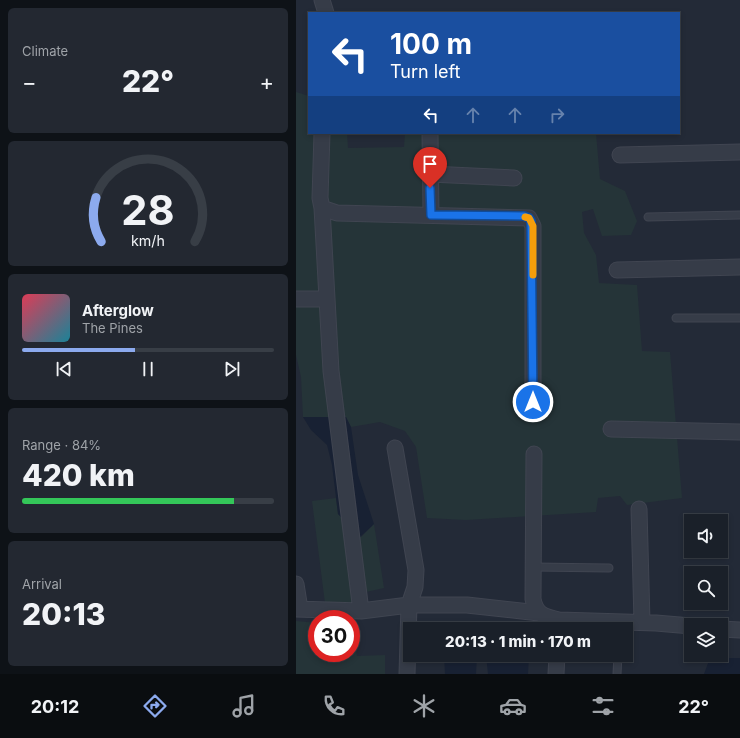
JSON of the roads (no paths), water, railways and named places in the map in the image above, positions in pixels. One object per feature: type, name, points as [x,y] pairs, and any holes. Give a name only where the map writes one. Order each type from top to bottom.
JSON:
[{"type":"street","points":[[322,0],[326,12]]},
{"type":"street","points":[[322,134],[320,198],[322,208],[331,371],[361,611]]},
{"type":"street","points":[[430,134],[431,215]]},
{"type":"street","points":[[620,155],[740,152]]},
{"type":"street","points":[[430,174],[514,178]]},
{"type":"street","points":[[322,208],[337,213],[524,216],[529,218],[531,221],[533,402]]},
{"type":"street","points":[[617,270],[740,266]]},
{"type":"street","points":[[296,299],[327,299]]},
{"type":"street","points":[[611,429],[740,432]]},
{"type":"street","points":[[395,448],[416,570],[415,587],[409,605],[407,674]]},
{"type":"street","points":[[534,454],[533,599],[535,607],[539,613],[554,622]]},
{"type":"street","points":[[638,509],[642,622]]},
{"type":"street","points":[[296,584],[298,609],[361,611],[409,605],[467,605],[539,613]]},
{"type":"street","points":[[633,623],[642,622],[684,625]]},
{"type":"street","points":[[728,629],[740,630]]},
{"type":"street","points":[[556,674],[557,662]]},
{"type":"lane","points":[[648,217],[740,214]]},
{"type":"lane","points":[[676,318],[740,318]]},
{"type":"lane","points":[[534,566],[609,568]]},
{"type":"lane","points":[[617,674],[618,662]]},
{"type":"water","points":[[303,417],[346,417],[351,427],[358,475],[374,524],[360,537],[338,514],[332,465],[327,445],[311,430]]},
{"type":"water","points":[[728,658],[740,658],[740,674],[704,674],[708,662],[728,662]]},
{"type":"water","points":[[444,662],[477,662],[476,674],[445,674]]},
{"type":"water","points":[[487,662],[529,662],[528,674],[488,674]]}]
